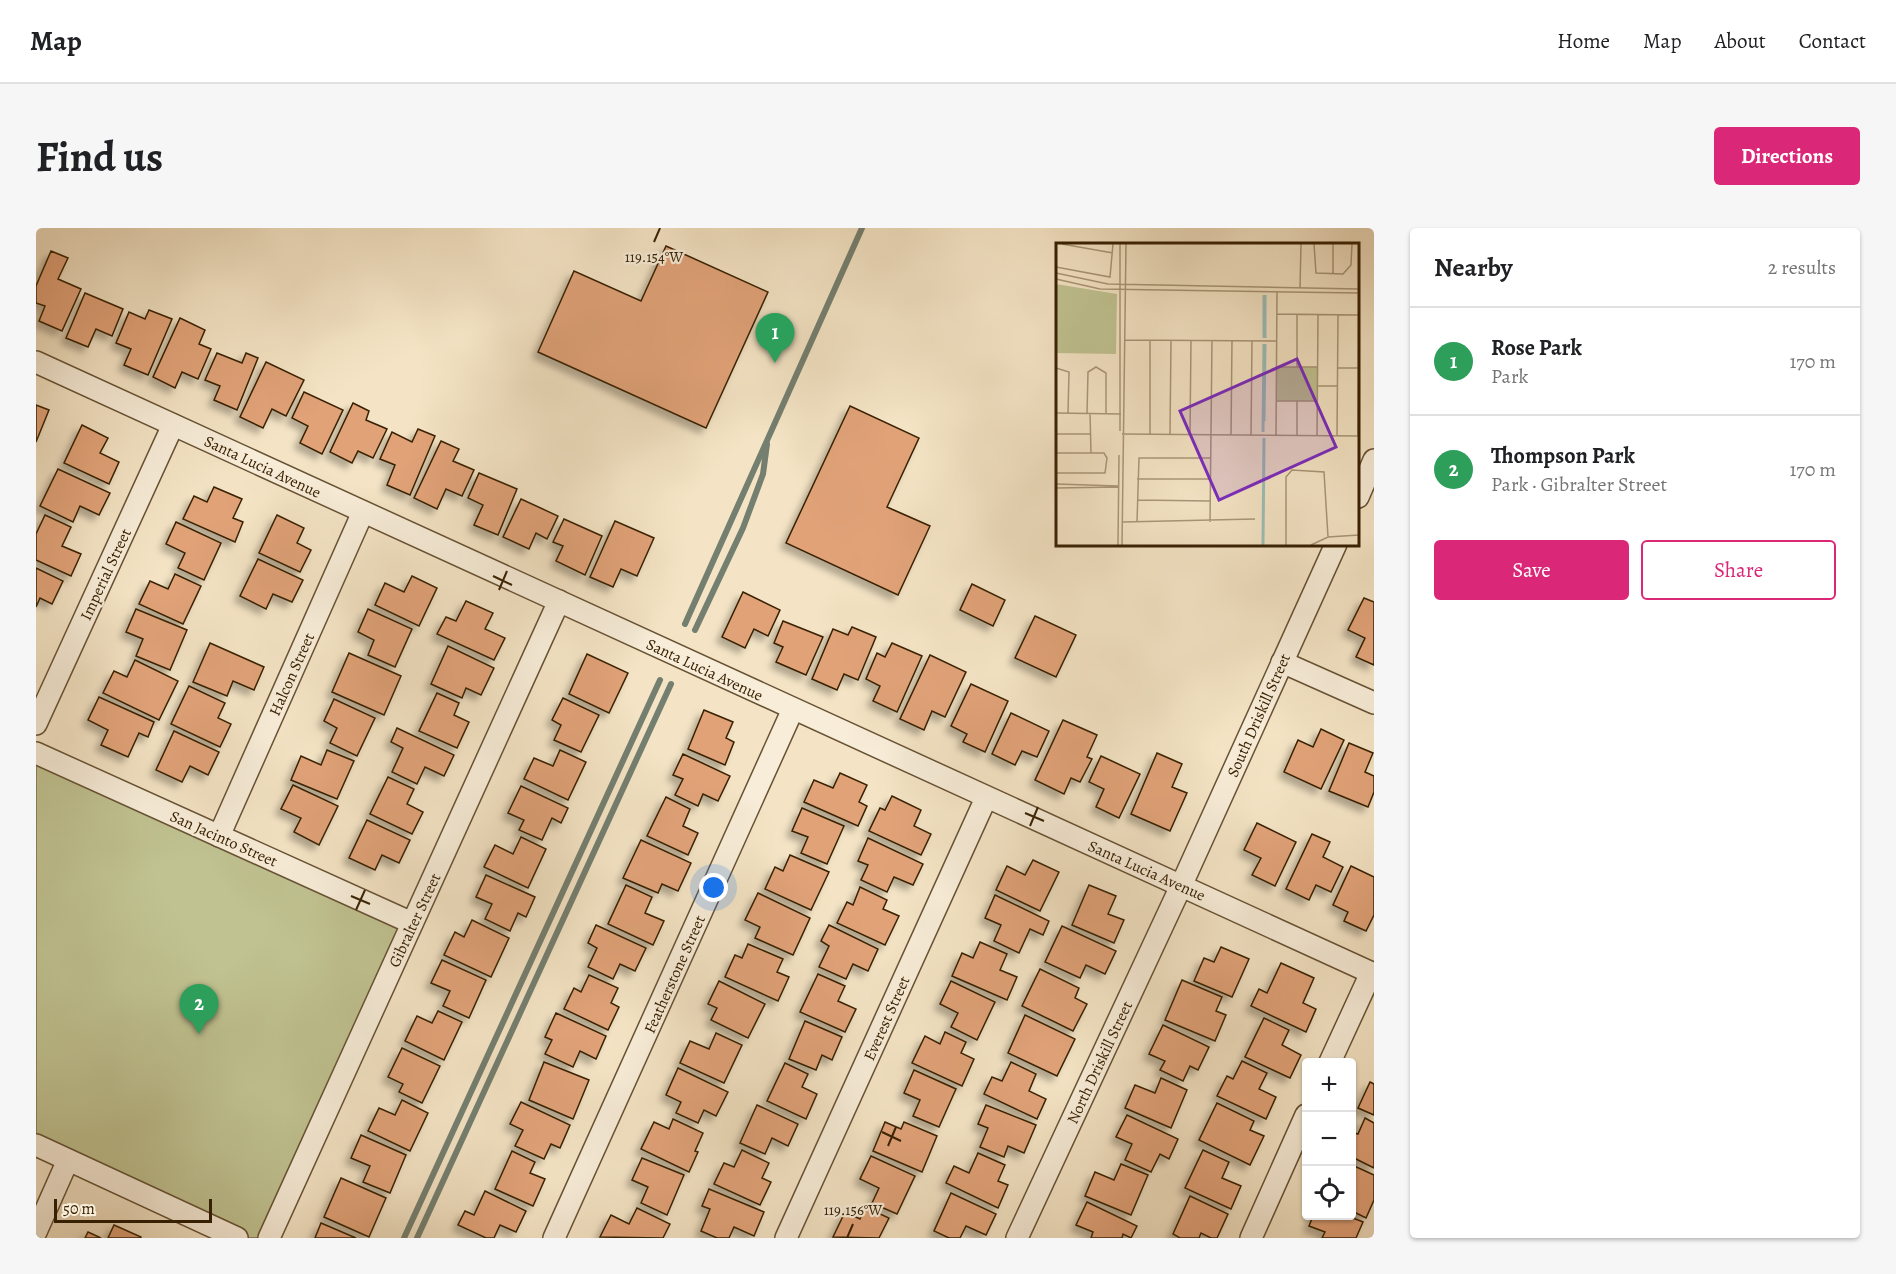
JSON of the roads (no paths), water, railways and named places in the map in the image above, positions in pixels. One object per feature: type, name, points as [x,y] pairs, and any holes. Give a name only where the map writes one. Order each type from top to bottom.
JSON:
[{"type":"street","name":"Santa Lucia Avenue","points":[[36,362],[1372,973]]},
{"type":"street","name":"Imperial Street","points":[[36,724],[173,425]]},
{"type":"street","points":[[1359,495],[1374,460]]},
{"type":"street","name":"Halcon Street","points":[[219,836],[363,512]]},
{"type":"street","name":"South Driskill Street","points":[[1180,886],[1335,546]]},
{"type":"street","name":"Gibralter Street","points":[[269,1238],[559,602]]},
{"type":"street","points":[[1282,662],[1374,703]]},
{"type":"street","name":"Featherstone Street","points":[[554,1238],[793,709]]},
{"type":"street","name":"San Jacinto Street","points":[[36,753],[412,923]]},
{"type":"street","name":"Everest Street","points":[[786,1238],[986,798]]},
{"type":"street","name":"North Driskill Street","points":[[1017,1238],[1180,886]]},
{"type":"street","points":[[1332,1058],[1372,973]]},
{"type":"street","points":[[1251,1238],[1302,1124]]},
{"type":"street","points":[[36,1145],[237,1238]]},
{"type":"street","points":[[36,1232],[68,1160]]},
{"type":"waterway","points":[[685,624],[862,228]]},
{"type":"waterway","points":[[695,630],[743,528],[763,474],[767,444]]},
{"type":"waterway","points":[[404,1238],[660,680]]},
{"type":"waterway","points":[[417,1238],[671,684]]},
{"type":"place","name":"Rose Park","points":[[775,363]]},
{"type":"place","name":"Thompson Park","points":[[199,1034]]}]
